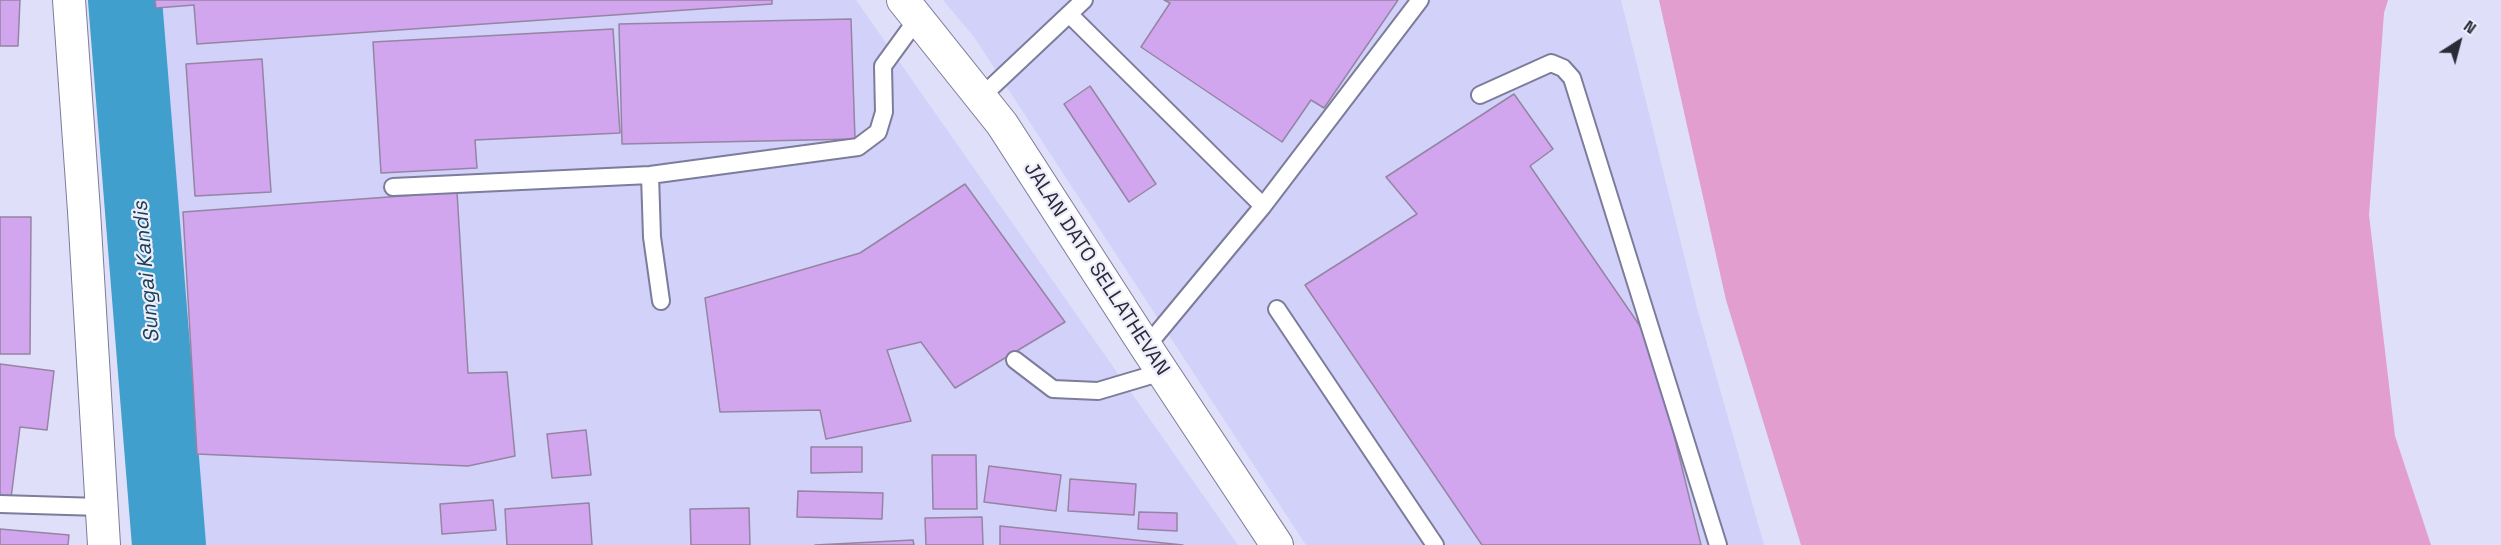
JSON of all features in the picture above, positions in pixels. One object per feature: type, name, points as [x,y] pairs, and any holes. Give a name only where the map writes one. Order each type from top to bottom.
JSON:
[{"type":"street","points":[[69,0],[104,545]]},
{"type":"street","name":"JALAN DATO SELLATHEVAN","points":[[910,9],[1002,124],[1154,360],[1277,545]]},
{"type":"lane","points":[[981,97],[1084,0]]},
{"type":"lane","points":[[1015,360],[1053,389],[1098,391],[1154,360],[1263,206],[1420,0]]},
{"type":"lane","points":[[393,188],[650,175],[858,147],[878,132],[884,112],[883,66],[910,9]]},
{"type":"lane","points":[[1070,15],[1263,206]]},
{"type":"lane","points":[[1480,95],[1551,63],[1563,68],[1572,78],[1718,545]]},
{"type":"lane","points":[[650,175],[652,237],[661,301]]},
{"type":"lane","points":[[1277,309],[1435,545]]},
{"type":"lane","points":[[0,504],[100,507]]},
{"type":"shaded area","points":[[145,0],[856,0],[1238,545],[190,545]]},
{"type":"shaded area","points":[[943,0],[1621,0],[1697,308],[1764,545],[1306,545],[974,37]]},
{"type":"shaded area","points":[[1659,0],[2388,0],[2384,13],[2369,215],[2395,436],[2431,545],[1801,545],[1726,300]]},
{"type":"building","points":[[0,0],[20,0],[18,46],[0,46]]},
{"type":"building","points":[[155,0],[772,0],[772,4],[197,44],[194,5],[156,8]]},
{"type":"building","points":[[1164,0],[1398,0],[1324,108],[1311,100],[1282,142],[1141,47],[1170,3]]},
{"type":"building","points":[[851,19],[855,139],[622,144],[619,24]]},
{"type":"building","points":[[613,29],[620,133],[475,140],[477,168],[381,173],[373,42]]},
{"type":"building","points":[[262,59],[271,192],[195,196],[186,64]]},
{"type":"building","points":[[1090,86],[1156,184],[1129,202],[1064,104]]},
{"type":"building","points":[[1514,94],[1553,149],[1530,166],[1651,342],[1701,545],[1482,545],[1305,285],[1417,214],[1386,177]]},
{"type":"building","points":[[965,184],[1065,322],[955,388],[921,342],[887,350],[911,421],[826,439],[820,410],[720,412],[705,298],[860,253]]},
{"type":"building","points":[[457,192],[468,373],[507,372],[515,456],[468,466],[197,454],[183,212]]},
{"type":"building","points":[[0,217],[31,217],[30,354],[0,354]]},
{"type":"building","points":[[0,364],[54,371],[47,430],[20,427],[11,498],[0,496]]},
{"type":"building","points":[[586,430],[591,475],[552,478],[547,434]]},
{"type":"building","points":[[811,447],[862,447],[862,472],[811,473]]},
{"type":"building","points":[[932,455],[976,455],[977,509],[933,509]]},
{"type":"building","points":[[989,466],[1061,475],[1056,511],[984,502]]},
{"type":"building","points":[[1070,479],[1136,484],[1134,515],[1068,511]]},
{"type":"building","points":[[798,491],[883,493],[882,519],[797,517]]},
{"type":"building","points":[[493,500],[496,530],[442,534],[440,504]]},
{"type":"building","points":[[589,503],[592,545],[507,545],[505,509]]},
{"type":"building","points":[[749,508],[750,545],[691,545],[690,509]]},
{"type":"building","points":[[1139,512],[1177,513],[1177,531],[1138,529]]},
{"type":"building","points":[[982,517],[983,545],[926,545],[925,518]]},
{"type":"building","points":[[1000,526],[1183,545],[1000,545]]},
{"type":"building","points":[[0,529],[69,535],[68,545],[0,545]]},
{"type":"building","points":[[913,540],[914,545],[815,545]]},
{"type":"waterway","name":"Sungai Kandis","points":[[125,0],[169,545]]}]
